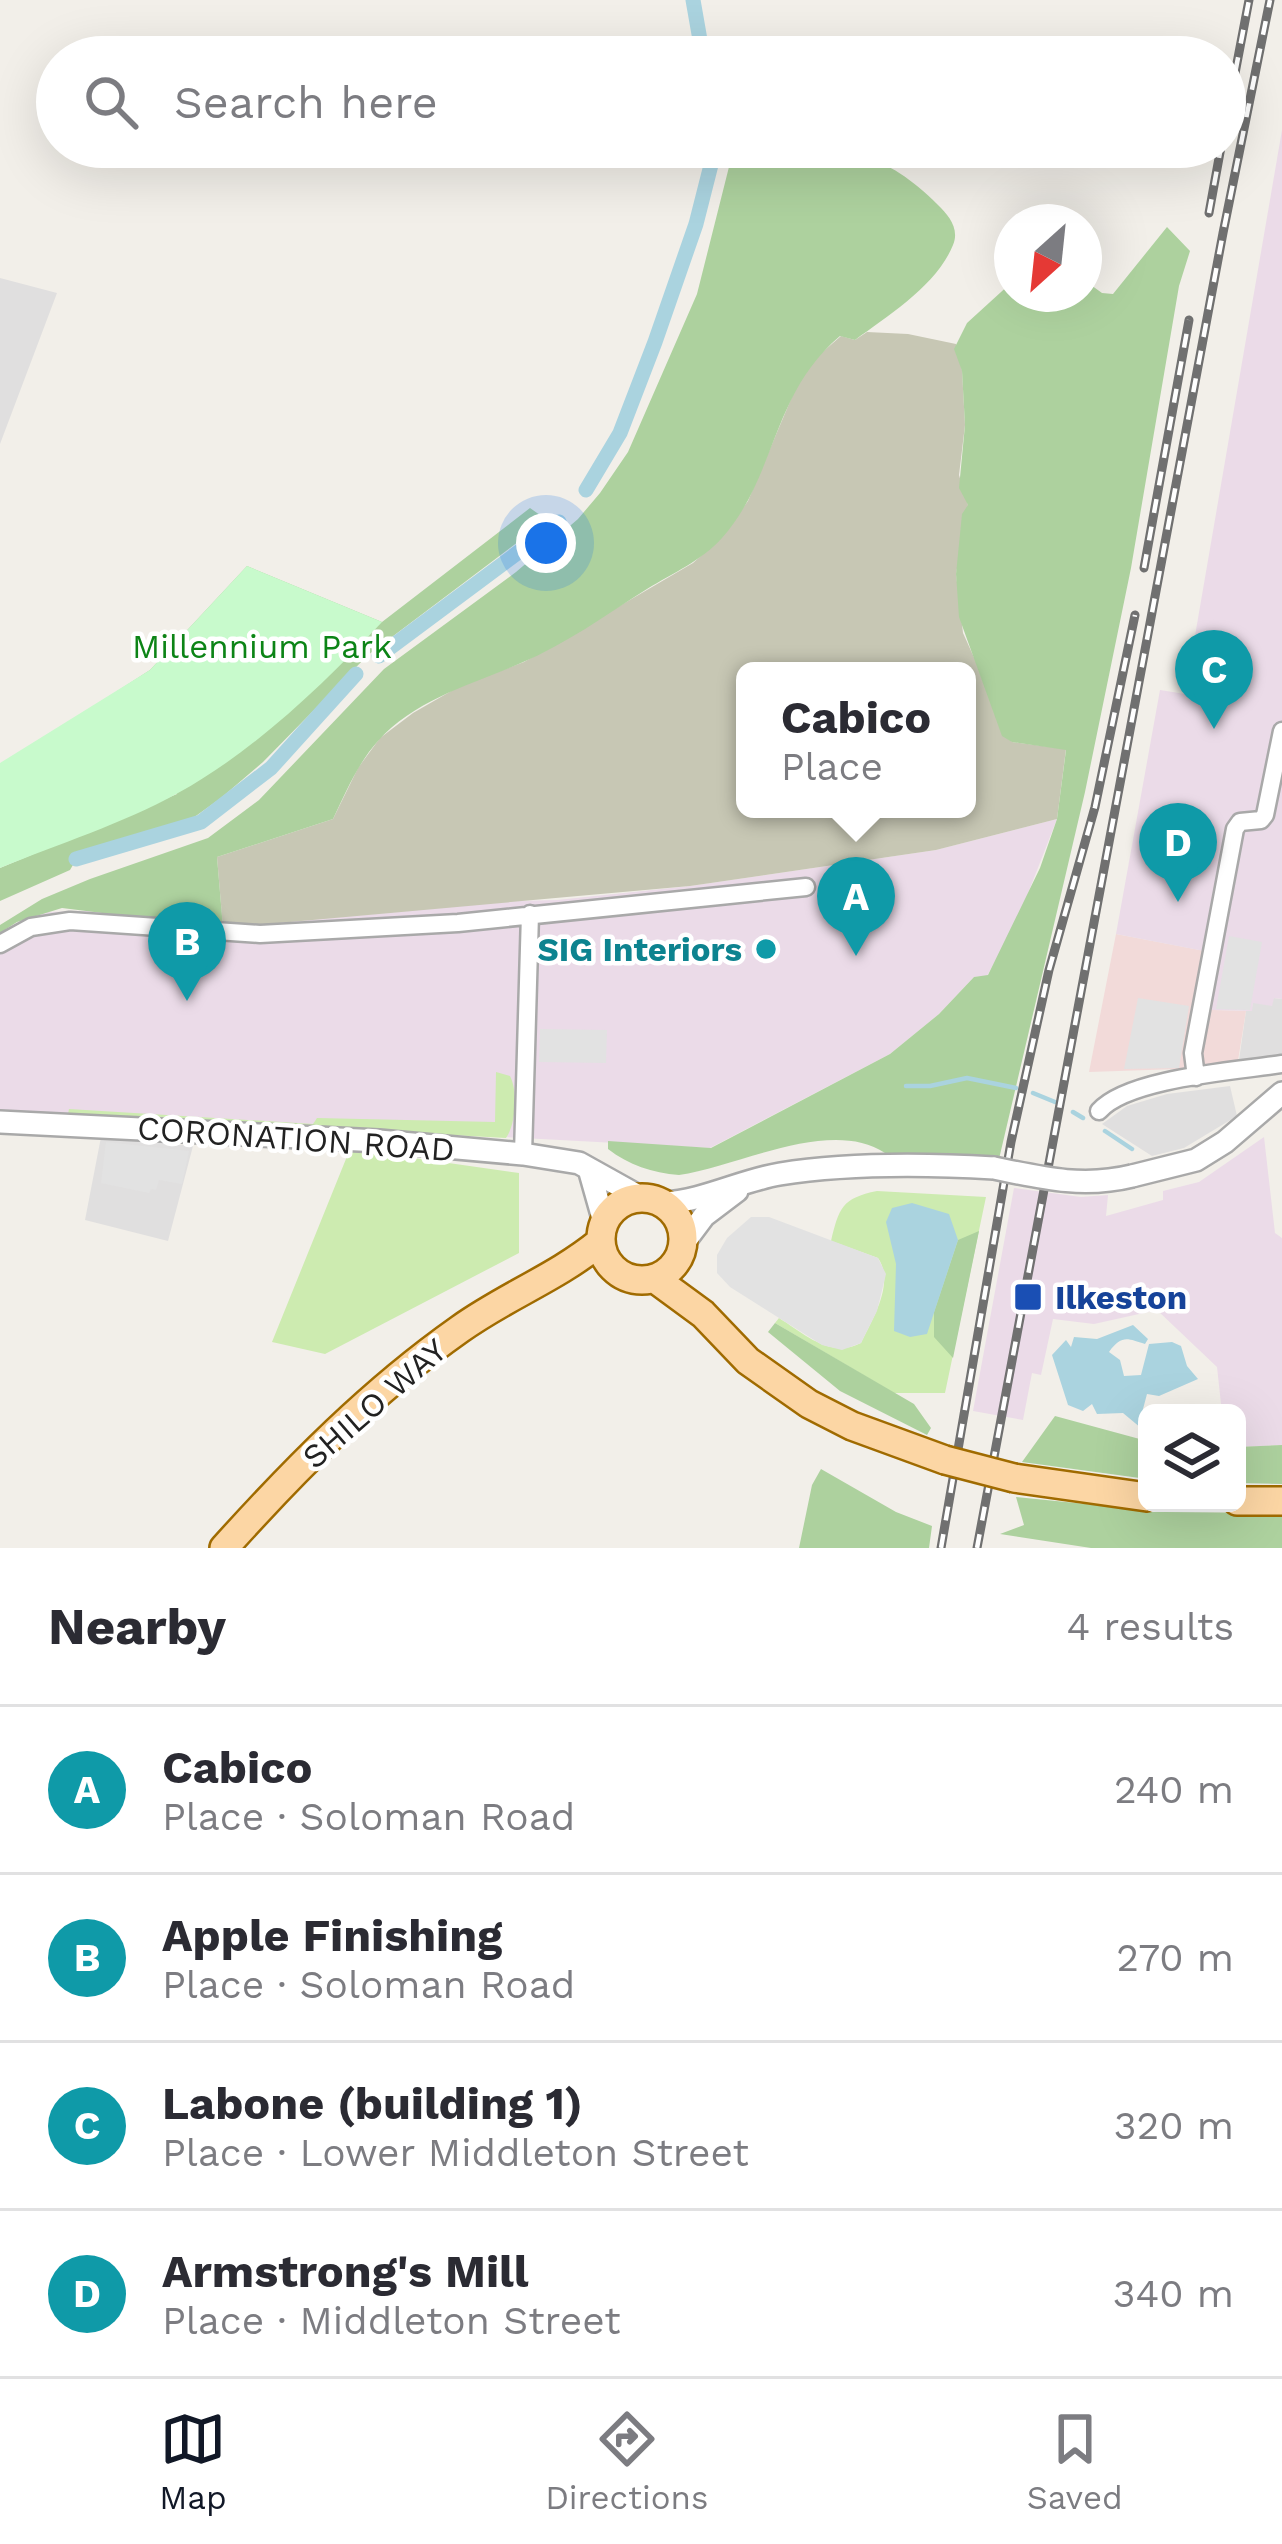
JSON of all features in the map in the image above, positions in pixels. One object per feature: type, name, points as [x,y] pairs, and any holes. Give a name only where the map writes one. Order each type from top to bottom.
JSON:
[{"type":"main road","points":[[703,1314],[681,1250],[678,1217],[651,1200],[623,1202],[602,1232],[605,1258],[622,1276],[654,1278],[703,1314],[748,1361],[809,1404],[852,1426],[945,1460],[1014,1478],[1138,1496]]},
{"type":"main road","name":"SHILO WAY","points":[[224,1548],[304,1462],[410,1366],[484,1313],[542,1284],[602,1232]]},
{"type":"main road","points":[[654,1278],[668,1270],[681,1250]]},
{"type":"main road","name":"SHILO WAY","points":[[542,1284],[622,1276]]},
{"type":"main road","points":[[1246,1502],[1282,1501]]},
{"type":"street","points":[[1196,1077],[1197,1032],[1235,829],[1240,822],[1261,820],[1265,814],[1282,731]]},
{"type":"street","points":[[0,944],[32,928],[70,921],[260,934],[458,923],[806,887]]},
{"type":"street","points":[[523,1154],[530,914]]},
{"type":"street","points":[[1099,1111],[1109,1100],[1133,1089],[1282,1064]]},
{"type":"street","points":[[651,1200],[694,1202],[726,1186],[824,1171],[994,1168],[1097,1184],[1196,1160],[1225,1142],[1282,1093]]},
{"type":"street","name":"CORONATION ROAD","points":[[0,1122],[379,1141],[565,1159],[651,1200]]},
{"type":"street","points":[[589,1169],[598,1190],[602,1232]]},
{"type":"street","points":[[681,1250],[704,1216],[752,1180]]},
{"type":"shaded area","points":[[1282,130],[1282,999],[1274,998],[1272,1006],[1253,1003],[1252,1011],[1214,1010],[1195,1007],[1204,951],[1116,934],[1160,690],[1185,694]]},
{"type":"shaded area","points":[[0,278],[57,293],[0,444]]},
{"type":"shaded area","points":[[867,332],[908,334],[956,344],[965,425],[959,475],[968,505],[956,574],[963,633],[1012,742],[1066,749],[1057,819],[936,850],[690,886],[223,928],[217,857],[333,819],[358,768],[380,738],[413,713],[460,686],[524,662],[693,563],[722,537],[748,501],[810,363],[841,336],[855,340]]},
{"type":"shaded area","points":[[1057,819],[1018,919],[987,976],[974,977],[939,1014],[890,1054],[710,1148],[0,1110],[0,933],[44,912],[557,900],[936,850]]},
{"type":"shaded area","points":[[1116,934],[1205,951],[1214,1010],[1246,1011],[1237,1067],[1089,1072]]},
{"type":"shaded area","points":[[1229,936],[1262,942],[1250,1010],[1216,1009]]},
{"type":"shaded area","points":[[1138,998],[1189,1006],[1179,1068],[1124,1069]]},
{"type":"shaded area","points":[[1282,999],[1282,1058],[1238,1067],[1246,1011],[1251,1011],[1253,1003]]},
{"type":"shaded area","points":[[540,1029],[607,1030],[606,1063],[539,1062]]},
{"type":"shaded area","points":[[1230,1086],[1237,1116],[1184,1148],[1152,1156],[1102,1124],[1127,1106],[1167,1094]]},
{"type":"shaded area","points":[[101,1137],[193,1146],[168,1241],[85,1220]]},
{"type":"shaded area","points":[[1264,1137],[1275,1233],[1282,1238],[1282,1445],[1246,1447],[1246,1404],[1221,1404],[1217,1367],[1157,1310],[1094,1324],[1053,1319],[1041,1375],[1032,1373],[1023,1420],[973,1411],[1014,1188],[1081,1197],[1108,1195],[1106,1216],[1163,1200],[1163,1191],[1199,1182]]},
{"type":"shaded area","points":[[106,1142],[189,1151],[182,1184],[159,1180],[156,1190],[149,1193],[101,1183]]},
{"type":"shaded area","points":[[751,1217],[769,1217],[878,1258],[886,1274],[877,1311],[861,1343],[842,1350],[822,1345],[730,1287],[717,1273],[717,1255],[727,1238]]},
{"type":"green space","points":[[729,168],[890,168],[946,213],[955,233],[946,260],[911,298],[855,340],[840,336],[817,359],[787,409],[740,514],[714,546],[554,647],[409,714],[371,750],[333,819],[217,857],[223,928],[62,908],[17,922],[0,933],[0,925],[42,899],[208,838],[259,800],[384,669],[516,572],[578,519],[628,452],[697,294]]},
{"type":"green space","points":[[1167,227],[1190,251],[1179,286],[1131,568],[1085,792],[999,1159],[885,1153],[863,1143],[838,1140],[783,1147],[679,1175],[624,1160],[608,1149],[608,1141],[711,1148],[890,1054],[939,1014],[974,977],[988,975],[1040,868],[1057,819],[1066,750],[1012,742],[1002,736],[959,617],[956,574],[962,514],[968,505],[959,488],[965,425],[962,371],[954,349],[967,323],[994,298],[994,312],[1102,312],[1102,293],[1113,294]]},
{"type":"green space","name":"Millennium Park","points":[[530,508],[547,520],[368,655],[221,798],[193,818],[80,853],[70,870],[0,901],[0,868],[177,794],[105,699],[150,670],[247,566],[382,622]]},
{"type":"green space","name":"Millennium Park","points":[[247,566],[382,622],[286,716],[206,776],[135,814],[0,868],[0,763],[150,670]]},
{"type":"green space","points":[[496,1072],[510,1076],[514,1090],[514,1116],[506,1138],[68,1114],[69,1109],[313,1124],[317,1118],[495,1122]]},
{"type":"green space","points":[[350,1149],[519,1173],[519,1253],[325,1354],[272,1342]]},
{"type":"green space","points":[[877,1191],[986,1197],[945,1393],[894,1393],[775,1323],[779,1318],[828,1346],[861,1343],[880,1301],[883,1268],[878,1258],[831,1241],[844,1206]]},
{"type":"green space","points":[[979,1231],[953,1358],[934,1337],[934,1312],[958,1240]]},
{"type":"green space","points":[[775,1323],[914,1404],[931,1428],[927,1435],[840,1391],[768,1332]]},
{"type":"green space","points":[[1055,1416],[1138,1439],[1138,1478],[1022,1462]]},
{"type":"green space","points":[[1282,1445],[1282,1484],[1246,1483],[1246,1447]]},
{"type":"green space","points":[[821,1469],[896,1512],[932,1526],[929,1548],[799,1548],[812,1485]]},
{"type":"green space","points":[[1016,1497],[1138,1512],[1282,1513],[1282,1548],[1091,1548],[1000,1534],[1024,1525]]},
{"type":"water","points":[[912,1203],[949,1214],[958,1240],[927,1334],[910,1337],[894,1331],[896,1264],[886,1222],[892,1208]]},
{"type":"water","points":[[1133,1325],[1148,1339],[1145,1344],[1126,1339],[1109,1352],[1120,1360],[1124,1376],[1141,1375],[1149,1344],[1172,1342],[1181,1346],[1187,1366],[1198,1379],[1159,1396],[1147,1394],[1144,1404],[1138,1404],[1138,1426],[1123,1413],[1097,1414],[1092,1404],[1083,1411],[1068,1405],[1052,1355],[1066,1340],[1071,1347],[1074,1337],[1097,1339]]},
{"type":"waterway","points":[[693,0],[699,36]]},
{"type":"waterway","points":[[586,490],[620,433],[696,224],[710,168]]},
{"type":"waterway","points":[[379,656],[559,522]]},
{"type":"waterway","points":[[76,859],[201,822],[271,768],[356,674]]},
{"type":"waterway","points":[[906,1086],[967,1078],[1016,1088]]},
{"type":"waterway","points":[[1033,1093],[1055,1102]]},
{"type":"waterway","points":[[1073,1112],[1083,1118]]},
{"type":"waterway","points":[[1105,1131],[1132,1149]]},
{"type":"railway","points":[[1242,36],[1249,0]]},
{"type":"railway","points":[[1246,119],[1270,0]]},
{"type":"railway","points":[[1209,213],[1217,168]]},
{"type":"railway","points":[[977,1548],[1236,168]]},
{"type":"railway","points":[[1144,568],[1189,320]]},
{"type":"railway","points":[[941,1548],[1011,1142],[1049,970],[1095,807],[1135,615]]},
{"type":"place","name":"Labone (building 1)","points":[[1214,729]]},
{"type":"place","name":"Armstrong's Mill","points":[[1178,902]]},
{"type":"place","name":"SIG Interiors","points":[[766,949]]},
{"type":"place","name":"Cabico","points":[[856,956]]},
{"type":"place","name":"Apple Finishing","points":[[187,1001]]},
{"type":"place","name":"Ilkeston","points":[[1028,1297]]}]
